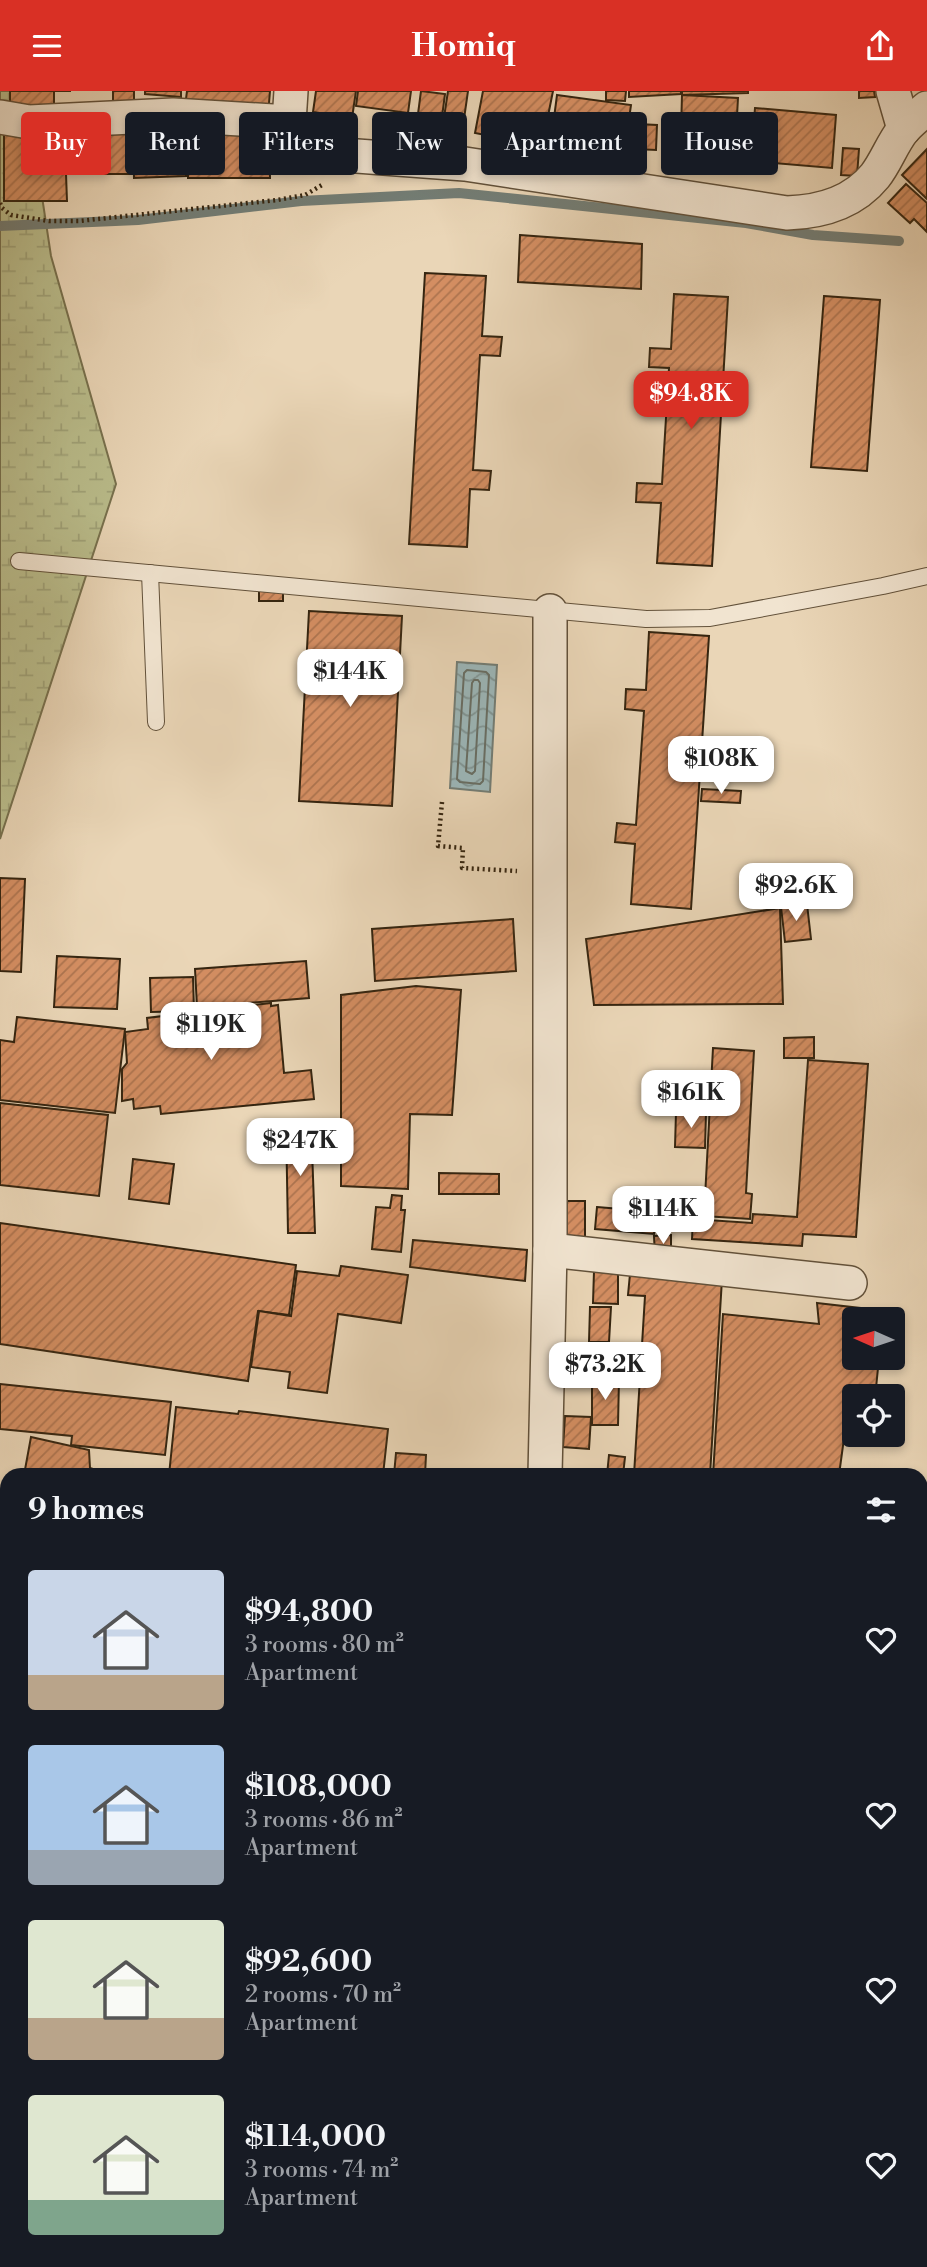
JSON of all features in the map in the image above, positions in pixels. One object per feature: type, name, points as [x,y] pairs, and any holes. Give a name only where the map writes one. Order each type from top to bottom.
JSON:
[{"type":"street","points":[[358,156],[465,164],[787,213],[812,212],[858,193],[875,176],[915,118],[893,91]]},
{"type":"street","points":[[0,117],[29,122],[290,106]]},
{"type":"street","points":[[545,1468],[550,1250],[550,611]]},
{"type":"street","points":[[550,1250],[850,1283]]},
{"type":"lane","points":[[19,561],[646,619],[710,618],[927,576]]},
{"type":"lane","points":[[150,573],[156,722]]},
{"type":"path","points":[[0,203],[11,215],[49,221],[79,221],[305,195],[322,186],[326,175]]},
{"type":"path","points":[[442,802],[438,846],[463,848],[462,868],[549,872]]},
{"type":"green space","points":[[0,91],[26,91],[29,112],[21,112],[21,175],[39,175],[51,256],[116,484],[0,839]]},
{"type":"water","points":[[457,662],[497,665],[490,792],[450,788]]},
{"type":"building","points":[[10,91],[54,91],[54,105],[10,105]]},
{"type":"building","points":[[113,91],[134,91],[134,105],[113,105]]},
{"type":"building","points":[[145,91],[181,91],[181,97],[145,94]]},
{"type":"building","points":[[187,91],[270,91],[268,112],[185,107]]},
{"type":"building","points":[[316,91],[356,91],[353,112],[313,112]]},
{"type":"building","points":[[358,91],[411,91],[408,112],[356,106]]},
{"type":"building","points":[[421,91],[445,94],[443,112],[418,112]]},
{"type":"building","points":[[448,91],[468,91],[465,112],[445,112]]},
{"type":"building","points":[[483,91],[553,91],[549,112],[481,112],[481,134],[475,133]]},
{"type":"building","points":[[606,91],[626,91],[625,101],[606,100]]},
{"type":"building","points":[[629,91],[681,91],[681,94],[629,97]]},
{"type":"building","points":[[682,91],[748,91],[748,93],[682,95]]},
{"type":"building","points":[[859,91],[874,91],[875,97],[859,98]]},
{"type":"building","points":[[557,95],[631,105],[630,112],[555,112]]},
{"type":"building","points":[[682,95],[738,98],[737,112],[682,112]]},
{"type":"building","points":[[755,108],[836,115],[832,168],[778,163],[778,112],[755,112]]},
{"type":"building","points":[[239,123],[239,175],[270,175],[270,178],[188,178],[188,175],[225,175],[225,124]]},
{"type":"building","points":[[4,124],[21,124],[21,175],[66,175],[67,201],[4,201]]},
{"type":"building","points":[[111,124],[125,124],[125,174],[111,174]]},
{"type":"building","points":[[647,124],[657,125],[656,150],[647,150]]},
{"type":"building","points":[[843,148],[859,149],[857,176],[841,175]]},
{"type":"building","points":[[927,149],[927,199],[902,175]]},
{"type":"building","points":[[134,175],[186,175],[186,176],[134,178]]},
{"type":"building","points":[[906,184],[927,203],[927,232],[914,219],[910,223],[888,203]]},
{"type":"building","points":[[520,235],[642,244],[641,289],[518,282]]},
{"type":"building","points":[[425,273],[486,276],[482,336],[502,337],[500,356],[480,355],[473,470],[491,471],[489,490],[470,489],[467,547],[409,544]]},
{"type":"building","points":[[674,294],[728,297],[712,566],[657,563],[661,503],[636,502],[637,483],[662,484],[669,368],[649,367],[650,348],[671,349]]},
{"type":"building","points":[[824,296],[880,300],[867,471],[811,467]]},
{"type":"building","points":[[283,588],[283,601],[259,601],[259,589]]},
{"type":"building","points":[[309,611],[402,616],[392,806],[299,801]]},
{"type":"building","points":[[649,632],[709,636],[691,909],[631,904],[635,844],[615,842],[617,823],[636,825],[644,711],[625,709],[626,689],[646,690]]},
{"type":"building","points":[[702,789],[741,791],[740,803],[701,801]]},
{"type":"building","points":[[0,878],[25,879],[21,972],[0,971]]},
{"type":"building","points":[[807,904],[811,939],[785,942],[781,907]]},
{"type":"building","points":[[780,908],[783,1004],[594,1005],[586,939]]},
{"type":"building","points":[[513,919],[516,971],[375,981],[372,929]]},
{"type":"building","points":[[57,956],[120,959],[117,1009],[54,1007]]},
{"type":"building","points":[[306,961],[309,998],[197,1007],[195,969]]},
{"type":"building","points":[[193,977],[194,1011],[151,1012],[150,978]]},
{"type":"building","points":[[416,986],[461,990],[452,1115],[410,1114],[408,1189],[341,1186],[341,995]]},
{"type":"building","points":[[271,1003],[271,1006],[278,1005],[284,1073],[311,1070],[314,1099],[161,1114],[160,1106],[134,1109],[133,1099],[122,1101],[122,1069],[127,1063],[125,1032],[148,1029],[147,1018]]},
{"type":"building","points":[[17,1017],[125,1029],[115,1113],[0,1100],[0,1040],[14,1042]]},
{"type":"building","points":[[814,1037],[814,1058],[784,1058],[784,1038]]},
{"type":"building","points":[[713,1048],[754,1051],[746,1193],[752,1194],[750,1219],[704,1216]]},
{"type":"building","points":[[808,1060],[868,1064],[856,1237],[803,1234],[802,1246],[692,1239],[693,1219],[752,1223],[753,1214],[797,1217]]},
{"type":"building","points":[[0,1103],[108,1115],[99,1196],[0,1185]]},
{"type":"building","points":[[676,1112],[706,1113],[705,1148],[675,1147]]},
{"type":"building","points":[[311,1121],[315,1233],[288,1233],[286,1122]]},
{"type":"building","points":[[133,1159],[174,1164],[169,1204],[129,1199]]},
{"type":"building","points":[[439,1173],[499,1174],[499,1194],[439,1194]]},
{"type":"building","points":[[392,1195],[402,1196],[401,1210],[405,1210],[401,1252],[372,1249],[376,1207],[390,1208]]},
{"type":"building","points":[[563,1201],[585,1201],[585,1237],[562,1237]]},
{"type":"building","points":[[597,1207],[656,1212],[654,1234],[595,1229]]},
{"type":"building","points":[[0,1223],[296,1265],[289,1315],[258,1311],[248,1381],[0,1344]]},
{"type":"building","points":[[671,1235],[671,1256],[655,1257],[654,1236]]},
{"type":"building","points":[[413,1240],[527,1250],[525,1281],[410,1267]]},
{"type":"building","points":[[341,1266],[408,1275],[401,1323],[338,1314],[327,1393],[288,1388],[290,1372],[251,1367],[259,1311],[291,1316],[297,1271],[339,1276]]},
{"type":"building","points":[[594,1271],[618,1274],[618,1304],[593,1303]]},
{"type":"building","points":[[630,1274],[722,1279],[710,1468],[634,1468],[645,1296],[628,1295]]},
{"type":"building","points":[[817,1303],[851,1307],[842,1307],[842,1370],[878,1370],[876,1384],[842,1384],[843,1447],[840,1468],[713,1468],[723,1314],[819,1324]]},
{"type":"building","points":[[590,1307],[611,1307],[609,1342],[589,1342]]},
{"type":"building","points":[[592,1379],[619,1379],[618,1425],[592,1425]]},
{"type":"building","points":[[0,1384],[171,1402],[165,1455],[71,1445],[72,1436],[0,1429]]},
{"type":"building","points":[[176,1407],[238,1414],[239,1411],[388,1429],[384,1468],[170,1468]]},
{"type":"building","points":[[565,1416],[591,1417],[589,1449],[563,1447]]},
{"type":"building","points":[[31,1437],[89,1450],[90,1468],[25,1468]]},
{"type":"building","points":[[396,1453],[426,1455],[425,1468],[395,1468]]},
{"type":"building","points":[[609,1455],[625,1457],[624,1468],[608,1468]]},
{"type":"waterway","points":[[0,226],[138,220],[301,201],[459,193],[746,223],[813,235],[899,241]]}]
